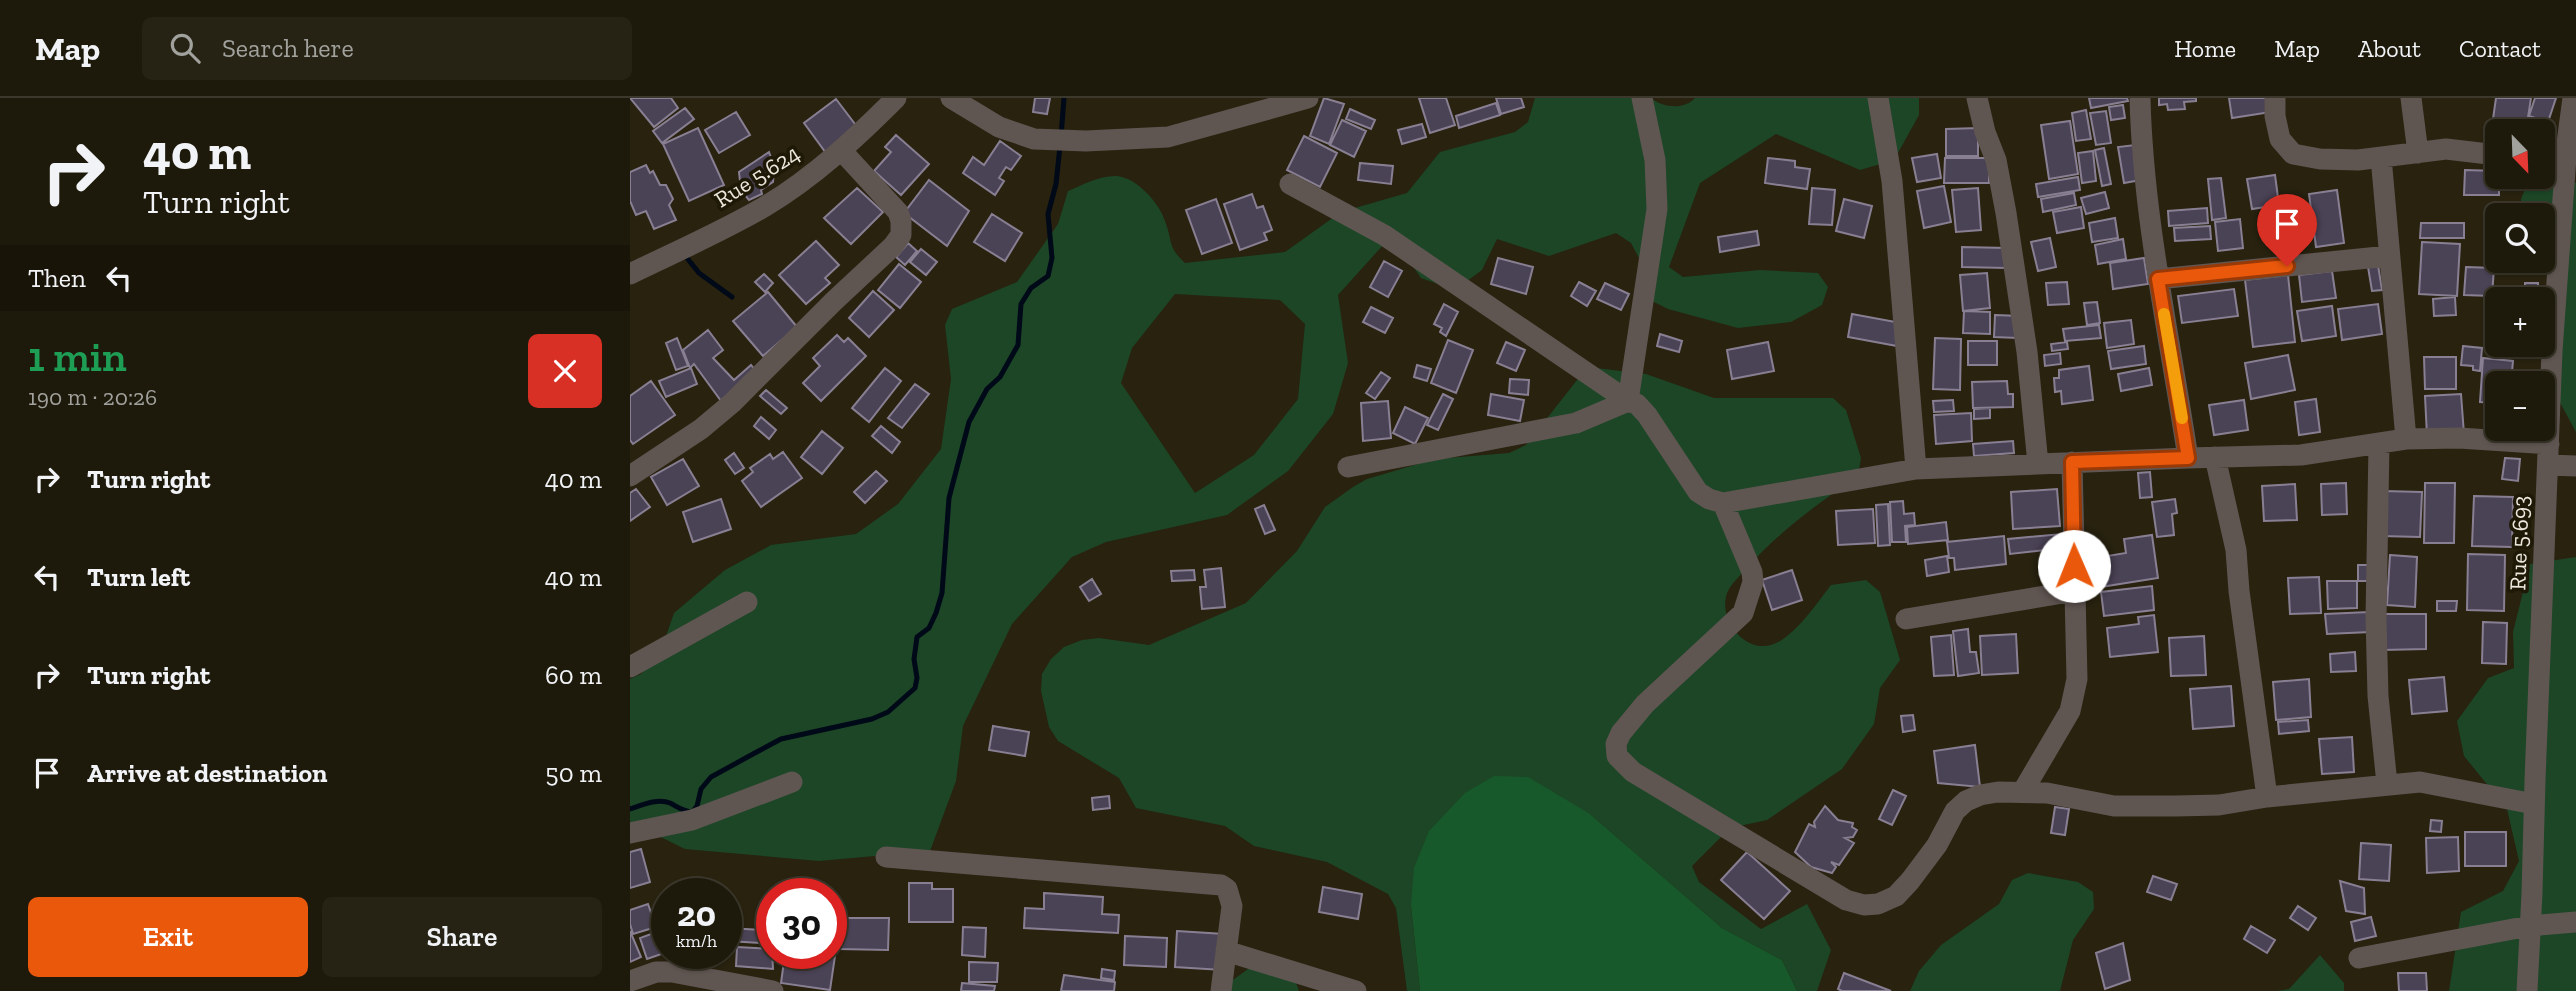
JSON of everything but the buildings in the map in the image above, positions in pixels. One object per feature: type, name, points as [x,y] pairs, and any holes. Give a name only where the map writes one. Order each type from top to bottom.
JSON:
[{"type":"street","name":"Rue 5.624","points":[[630,274],[766,206],[841,150],[896,98]]},
{"type":"street","points":[[951,98],[999,127],[1034,139],[1086,141],[1168,137],[1308,98]]},
{"type":"street","points":[[1628,401],[1657,209],[1655,160],[1642,98]]},
{"type":"street","points":[[1878,98],[1892,181],[1916,469]]},
{"type":"street","points":[[1977,98],[1985,132],[1996,160],[2006,213],[2027,352],[2038,464]]},
{"type":"street","points":[[2140,98],[2158,279],[2188,458]]},
{"type":"street","points":[[2276,98],[2275,116],[2280,139],[2293,154],[2320,159],[2358,160],[2446,149],[2485,154]]},
{"type":"street","points":[[2411,98],[2418,153]]},
{"type":"street","name":"Rue 5.693","points":[[2526,991],[2549,455],[2565,161],[2573,98]]},
{"type":"street","points":[[630,476],[701,429],[732,403],[893,246],[901,235],[898,212],[841,150]]},
{"type":"street","points":[[2381,157],[2406,439]]},
{"type":"street","points":[[2555,160],[2565,161]]},
{"type":"street","points":[[1290,184],[1396,243],[1628,401],[1637,404],[1698,492],[1723,503],[1916,469],[2301,455],[2406,439],[2459,438],[2549,455],[2576,466]]},
{"type":"street","points":[[2158,279],[2389,256]]},
{"type":"street","points":[[1348,467],[1576,423],[1628,401]]},
{"type":"street","points":[[2379,444],[2376,631],[2378,696],[2387,784]]},
{"type":"street","points":[[2215,457],[2236,550],[2239,591],[2267,797]]},
{"type":"street","points":[[2023,791],[2070,711],[2077,678],[2072,462]]},
{"type":"street","points":[[1723,503],[1752,572],[1753,582],[1743,613],[1645,705],[1621,733],[1616,744],[1618,756],[1633,772],[1846,900],[1864,905],[1878,904],[1896,896],[1937,845],[1955,811],[1966,801],[1980,795],[2023,791],[2114,806],[2219,805],[2267,797],[2420,782],[2534,804]]},
{"type":"street","points":[[1906,619],[2075,591]]},
{"type":"street","points":[[630,667],[747,602]]},
{"type":"street","points":[[630,832],[692,820],[792,782]]},
{"type":"street","points":[[886,857],[1215,883],[1227,889],[1233,906],[1221,991]]},
{"type":"street","points":[[2359,958],[2529,926],[2576,922]]},
{"type":"street","points":[[1226,951],[1356,991]]},
{"type":"street","points":[[630,981],[645,974],[665,971],[705,976],[773,991]]},
{"type":"green space","points":[[1535,98],[1651,98],[1661,104],[1679,106],[1695,98],[1919,98],[1919,115],[1894,160],[1860,170],[1776,134],[1700,183],[1669,267],[1683,277],[1760,270],[1818,273],[1828,287],[1822,305],[1791,322],[1738,328],[1668,309],[1652,301],[1639,258],[1631,243],[1616,233],[1549,256],[1497,239],[1482,270],[1455,290],[1421,278],[1401,249],[1384,244],[1338,295],[1348,363],[1333,414],[1288,471],[1227,515],[1106,542],[1072,557],[1012,624],[963,726],[956,781],[930,851],[819,861],[685,849],[630,822],[630,679],[641,674],[663,645],[674,613],[725,570],[771,545],[856,534],[898,504],[941,449],[951,379],[945,325],[952,309],[1017,282],[1058,224],[1068,191],[1109,176],[1130,180],[1145,191],[1157,206],[1165,221],[1173,248],[1185,263],[1285,252],[1341,212],[1407,193],[1440,152],[1515,132],[1528,122]],"holes":[[[1175,294],[1280,300],[1305,324],[1298,399],[1254,455],[1195,493],[1121,383],[1132,348]]]},
{"type":"green space","points":[[2561,177],[2576,183],[2576,432],[2555,393],[2555,371],[2544,371],[2541,357],[2555,357],[2555,316],[2563,296],[2549,273],[2555,273],[2555,203],[2520,203],[2526,189],[2555,189],[2555,178]]},
{"type":"green space","points":[[1596,368],[1646,374],[1714,398],[1833,398],[1846,410],[1861,458],[1858,476],[1772,542],[1735,581],[1726,599],[1728,620],[1741,637],[1750,643],[1771,645],[1788,636],[1796,628],[1831,585],[1866,580],[1880,592],[1900,660],[1880,688],[1874,724],[1842,769],[1767,820],[1730,828],[1692,866],[1699,882],[1761,929],[1807,904],[1831,950],[1817,991],[1797,991],[1782,960],[1722,928],[1590,814],[1411,906],[1420,991],[1407,991],[1396,908],[1388,894],[1327,862],[1254,846],[1225,826],[1136,808],[1119,778],[1058,741],[1049,727],[1041,691],[1042,674],[1051,659],[1064,647],[1082,640],[1099,638],[1149,645],[1246,603],[1297,551],[1325,507],[1353,487],[1367,479],[1435,459],[1509,453],[1526,445],[1581,375]]},
{"type":"green space","points":[[2576,557],[2576,991],[2449,991],[2461,912],[2503,891],[2519,861],[2507,809],[2464,756],[2457,721],[2488,678],[2514,668],[2513,632],[2530,564]]},
{"type":"green space","points":[[1494,776],[1528,777],[1590,814],[1722,928],[1782,960],[1797,991],[1420,991],[1411,906],[1414,868],[1429,831],[1465,793]]},
{"type":"green space","points":[[2028,873],[2078,882],[2093,892],[2094,909],[2073,940],[2060,991],[1910,991],[1919,971],[1941,945],[1999,904],[2012,880]]},
{"type":"green space","points":[[2320,955],[2344,983],[2344,991],[2277,991],[2289,989]]},
{"type":"green space","points":[[1259,961],[1291,969],[1299,991],[1210,991],[1219,990]]},
{"type":"waterway","points":[[1061,137],[1064,98]]},
{"type":"waterway","points":[[630,809],[660,801],[692,812],[697,806],[701,789],[711,777],[781,739],[872,719],[888,712],[915,688],[917,678],[914,659],[917,637],[929,628],[942,593],[949,498],[969,422],[987,389],[1000,377],[1018,345],[1021,304],[1031,288],[1048,276],[1052,258],[1048,214],[1056,184],[1060,146]]},
{"type":"waterway","points":[[683,253],[699,273],[732,297]]},
{"type":"slow traffic","points":[[2164,314],[2182,418]]},
{"type":"route","points":[[2074,566],[2072,462],[2188,458],[2158,279],[2287,266]]}]
